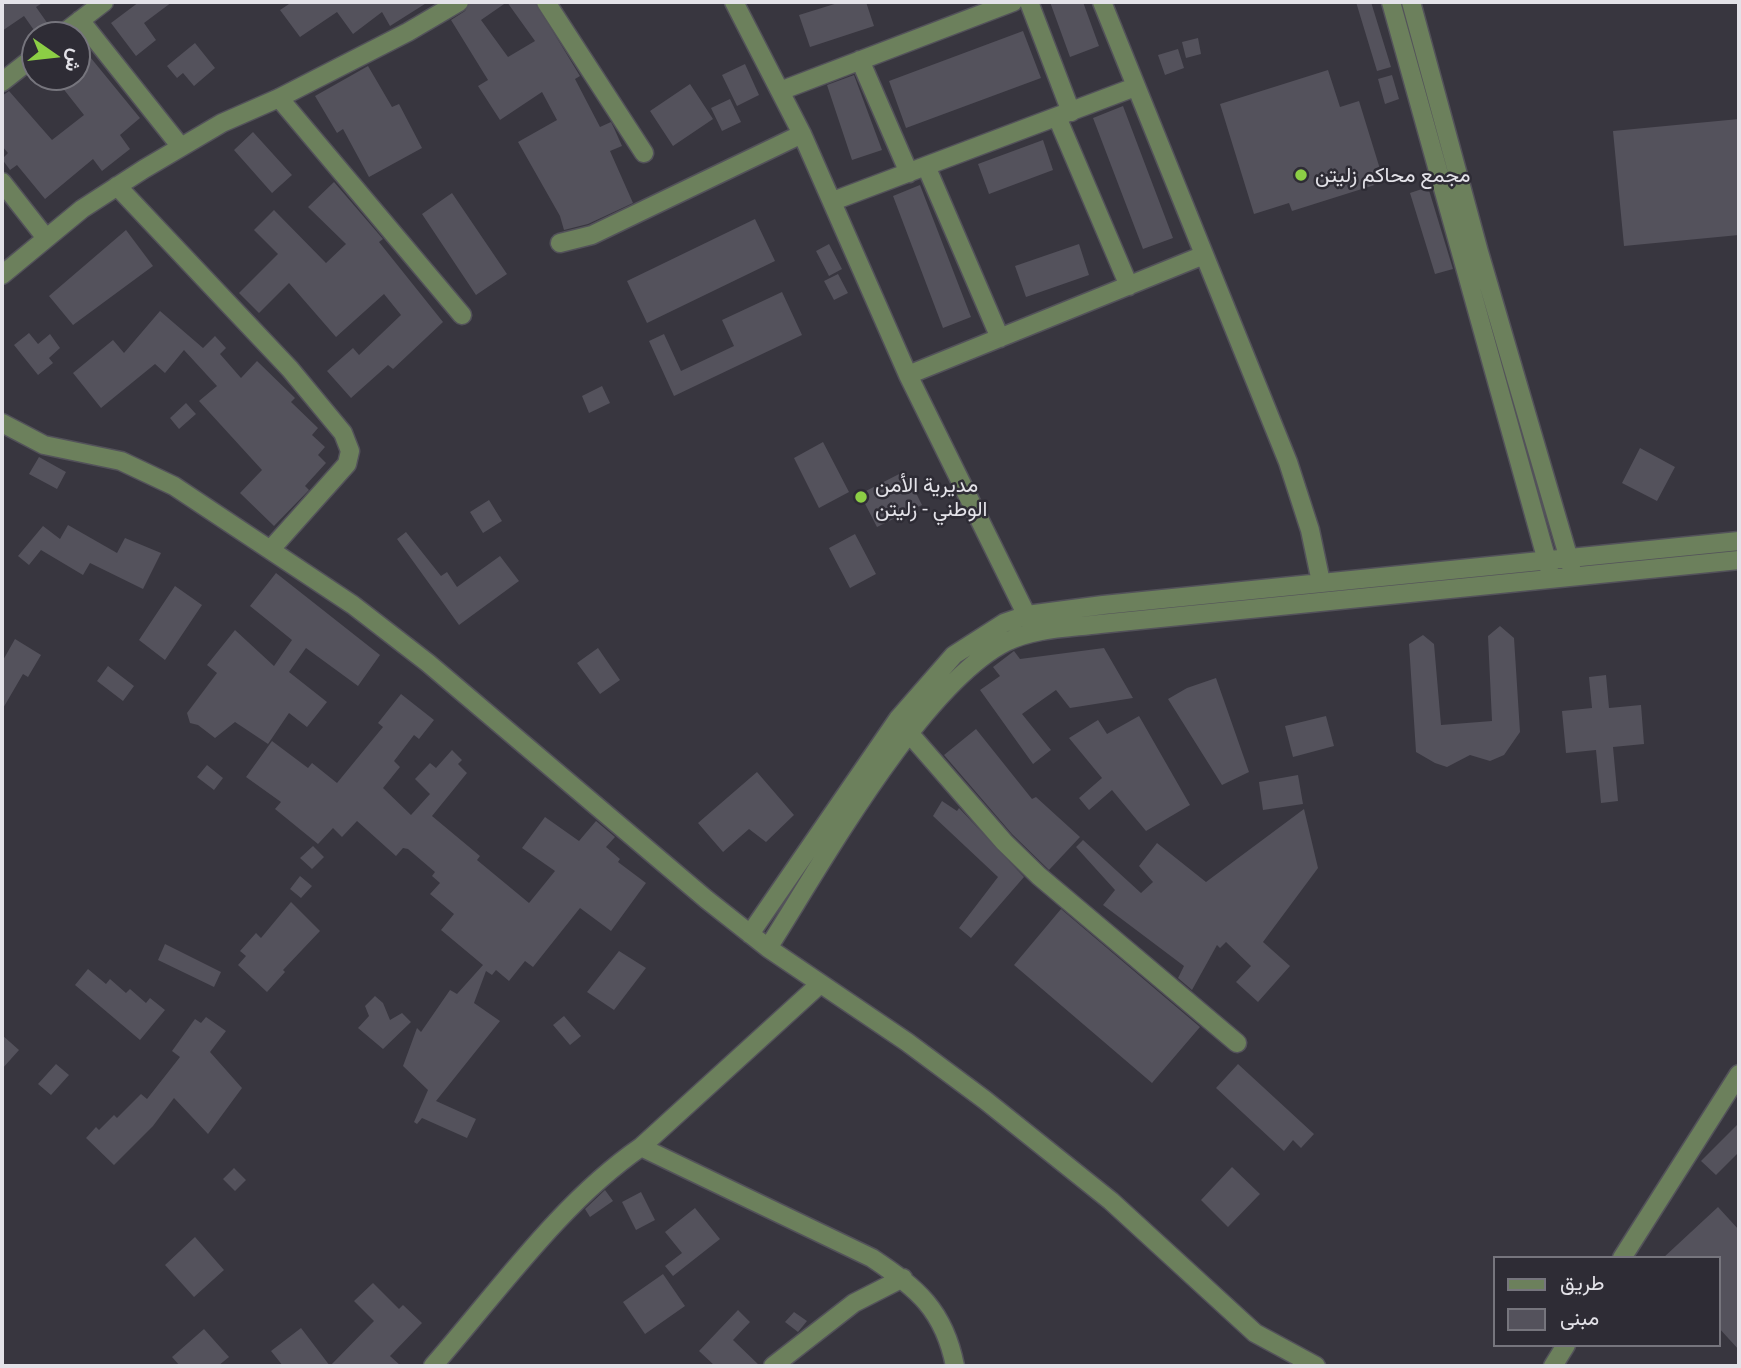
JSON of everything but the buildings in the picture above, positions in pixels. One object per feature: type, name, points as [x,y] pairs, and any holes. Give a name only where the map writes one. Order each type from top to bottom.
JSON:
[{"type":"street","points":[[104,2],[80,20],[181,147]]},
{"type":"street","points":[[2,275],[82,209],[181,147],[408,32],[459,2]]},
{"type":"street","points":[[546,2],[644,153]]},
{"type":"street","points":[[734,2],[802,134],[908,375],[1035,632]]},
{"type":"street","points":[[780,91],[1013,2]]},
{"type":"street","points":[[1029,2],[1064,114],[1129,286]]},
{"type":"street","points":[[1102,2],[1288,462],[1310,530],[1321,582]]},
{"type":"street","points":[[1391,2],[1573,577]]},
{"type":"street","points":[[1411,2],[1551,578]]},
{"type":"street","points":[[860,60],[918,170],[1000,338]]},
{"type":"street","points":[[2,82],[21,67]]},
{"type":"street","points":[[833,201],[1135,88]]},
{"type":"street","points":[[279,98],[462,315]]},
{"type":"street","points":[[560,243],[592,234],[802,134]]},
{"type":"street","points":[[2,182],[46,239]]},
{"type":"street","points":[[117,186],[290,369],[343,433],[350,451],[347,464],[271,549]]},
{"type":"street","points":[[908,375],[1204,255]]},
{"type":"street","points":[[2,423],[44,445],[121,461],[174,486],[353,605],[428,663],[750,934],[907,1042],[995,1108],[1111,1201],[1255,1333],[1316,1366]]},
{"type":"street","points":[[750,934],[898,719],[954,655],[1004,623],[1027,615],[1321,582],[1739,541]]},
{"type":"street","points":[[768,948],[910,734],[965,670],[1007,641],[1035,632],[1739,560]]},
{"type":"street","points":[[898,719],[1004,842],[1039,876],[1237,1043]]},
{"type":"street","points":[[433,1366],[550,1231],[610,1169],[641,1147],[820,984]]},
{"type":"street","points":[[1623,1256],[1739,1074]]},
{"type":"street","points":[[641,1147],[872,1258],[903,1278],[935,1311],[951,1348],[955,1366]]},
{"type":"street","points":[[773,1366],[854,1303],[903,1278]]},
{"type":"street","points":[[1553,1366],[1565,1347]]},
{"type":"place","name":"مجمع محاكم زليتن","points":[[1301,175]]},
{"type":"place","name":"مديرية الأمن الوطني - زليتن","points":[[861,497]]}]
